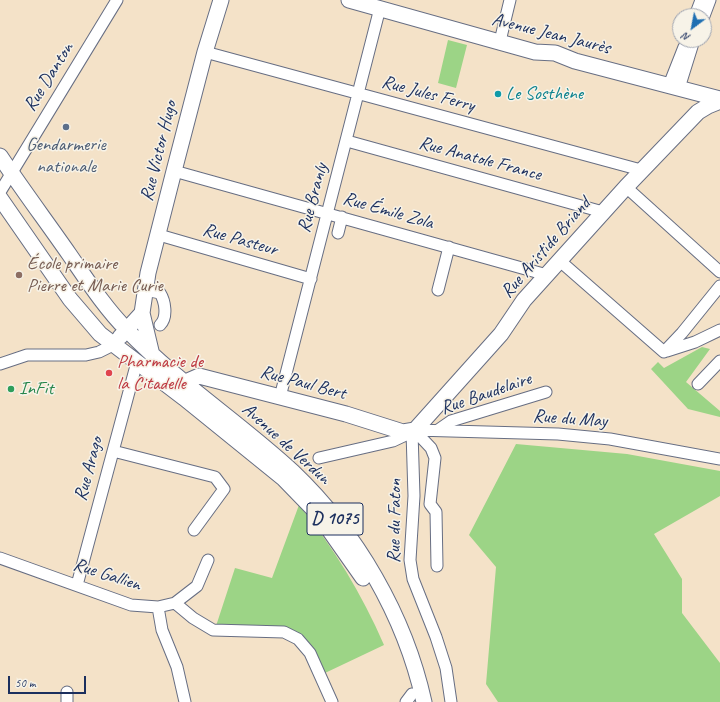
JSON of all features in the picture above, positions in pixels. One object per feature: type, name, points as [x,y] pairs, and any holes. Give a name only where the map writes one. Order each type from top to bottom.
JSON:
[{"type":"main road","name":"Rue Victor Hugo","points":[[152,355],[142,313],[145,290],[205,52],[222,0]]},
{"type":"main road","name":"Avenue Jean Jaurès","points":[[349,0],[535,52],[555,53],[575,61],[720,100]]},
{"type":"main road","points":[[680,88],[698,112]]},
{"type":"main road","name":"Rue Aristide Briand","points":[[414,431],[501,334],[524,300],[641,170],[698,112],[720,100]]},
{"type":"main road","name":"Avenue de Verdun","points":[[0,156],[78,267],[127,330],[152,355],[180,387]]},
{"type":"main road","name":"Avenue de Verdun","points":[[0,198],[84,317],[113,345],[137,362],[180,387],[292,472],[326,507],[346,532],[366,563],[386,599],[410,654],[414,700]]},
{"type":"main road","points":[[113,345],[142,313]]},
{"type":"main road","name":"Rue Paul Bert","points":[[180,387],[199,376],[396,430],[414,431]]},
{"type":"street","name":"Rue Danton","points":[[0,192],[118,0]]},
{"type":"street","points":[[502,43],[501,37],[510,0]]},
{"type":"street","name":"Rue Branly","points":[[280,397],[380,8]]},
{"type":"street","points":[[683,48],[671,80],[680,88],[692,48]]},
{"type":"street","name":"Rue Jules Ferry","points":[[205,52],[641,170]]},
{"type":"street","name":"Rue Anatole France","points":[[347,141],[604,212]]},
{"type":"street","name":"Rue Émile Zola","points":[[174,171],[547,275]]},
{"type":"street","points":[[626,187],[720,272]]},
{"type":"street","points":[[338,233],[342,217]]},
{"type":"street","name":"Rue Pasteur","points":[[159,236],[310,279]]},
{"type":"street","points":[[438,290],[449,247]]},
{"type":"street","points":[[560,261],[664,352]]},
{"type":"street","points":[[664,352],[682,333],[720,286]]},
{"type":"street","points":[[145,290],[160,293],[165,301],[163,322],[160,325]]},
{"type":"street","points":[[664,352],[695,342],[720,330]]},
{"type":"street","points":[[0,364],[27,355],[86,355],[100,352],[113,345]]},
{"type":"street","points":[[698,384],[720,361]]},
{"type":"street","name":"Rue Arago","points":[[77,585],[137,362]]},
{"type":"street","name":"Rue Baudelaire","points":[[438,430],[451,421],[546,392]]},
{"type":"street","name":"Rue du May","points":[[414,431],[438,430],[511,434],[558,434],[610,439],[720,459]]},
{"type":"street","points":[[319,458],[393,440],[414,431],[431,448],[435,458],[430,504],[436,512],[437,566]]},
{"type":"street","name":"Rue du Faton","points":[[414,431],[414,496],[410,560],[413,579],[436,637],[446,668],[451,702]]},
{"type":"street","points":[[113,451],[216,477],[224,489],[194,530]]},
{"type":"street","name":"Rue Gallien","points":[[0,558],[131,605],[158,607],[175,603],[197,586],[208,560]]},
{"type":"street","points":[[175,603],[193,618],[213,630],[284,632],[298,639],[310,653],[332,702]]},
{"type":"street","points":[[158,607],[162,630],[177,667],[185,702]]},
{"type":"green space","points":[[448,40],[467,45],[456,88],[438,83]]},
{"type":"green space","points":[[702,347],[710,349],[686,382],[720,411],[720,417],[688,409],[651,369],[658,362],[664,368]]},
{"type":"green space","points":[[516,444],[627,454],[720,471],[720,496],[654,534],[682,579],[682,613],[720,663],[720,702],[498,702],[486,684],[496,567],[469,535]]},
{"type":"green space","points":[[299,505],[324,538],[357,590],[384,645],[325,673],[296,632],[216,626],[235,568],[272,578]]},
{"type":"place","name":"Le Sosthène","points":[[498,94]]},
{"type":"place","name":"Gendarmerie nationale","points":[[66,127]]},
{"type":"place","name":"École primaire Pierre et Marie Curie","points":[[19,275]]},
{"type":"place","name":"Pharmacie de la Citadelle","points":[[109,373]]},
{"type":"place","name":"InFit","points":[[11,389]]}]
